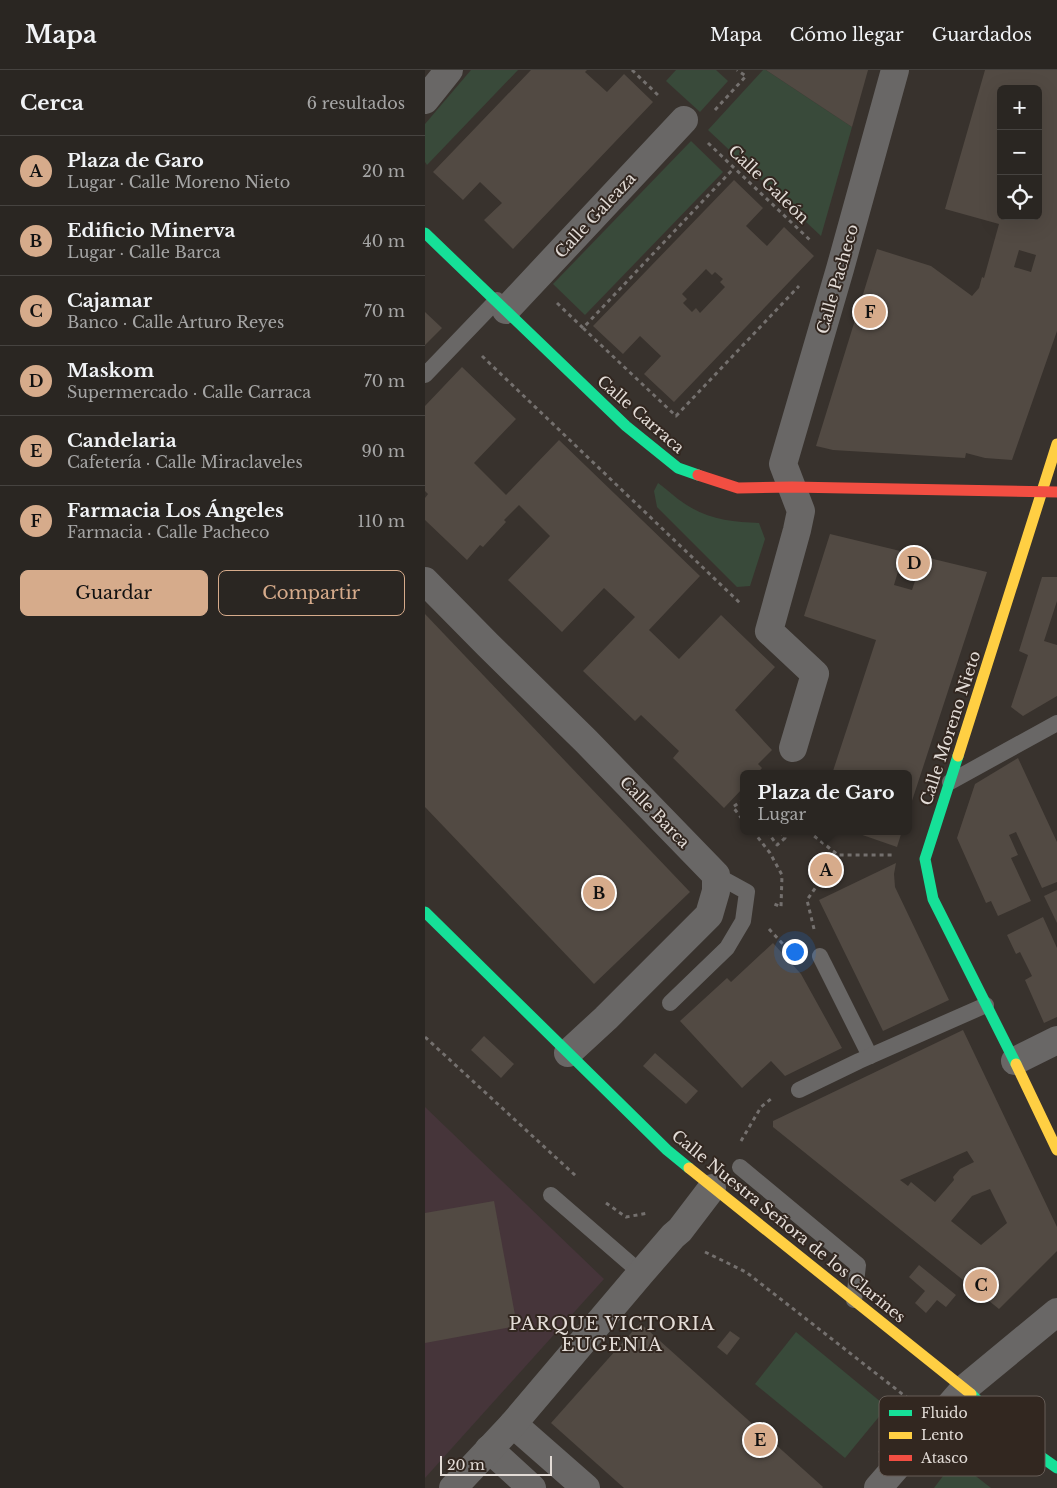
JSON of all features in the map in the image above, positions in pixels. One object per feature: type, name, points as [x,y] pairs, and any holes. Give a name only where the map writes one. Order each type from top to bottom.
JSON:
[{"type":"street","points":[[425,100],[449,70]]},
{"type":"street","name":"Calle Pacheco","points":[[769,631],[801,511],[783,464],[840,269],[895,70]]},
{"type":"street","name":"Calle Galeaza","points":[[501,305],[684,120]]},
{"type":"street","name":"Calle Carraca","points":[[425,234],[626,426],[678,468],[738,488],[792,487],[1057,492]]},
{"type":"street","name":"Calle Moreno Nieto","points":[[1057,444],[925,859],[933,899],[1015,1061],[1057,1150]]},
{"type":"street","name":"Calle Barca","points":[[425,581],[487,646],[586,741],[716,875]]},
{"type":"street","points":[[769,631],[815,674],[793,748]]},
{"type":"street","points":[[568,1053],[606,1018],[709,915],[716,891],[716,875]]},
{"type":"street","name":"Calle Nuestra Señora de los Clarines","points":[[425,912],[667,1150],[973,1396]]},
{"type":"street","points":[[1015,1061],[1057,1040]]},
{"type":"street","points":[[453,1488],[513,1424],[641,1272],[680,1230],[712,1188]]},
{"type":"street","points":[[958,1396],[965,1388],[1057,1312]]},
{"type":"street","points":[[513,1424],[586,1488]]},
{"type":"street","points":[[489,1449],[532,1488]]},
{"type":"street","name":"Calle Nuestra Señora de los Clarines","points":[[1045,1460],[1057,1468]]},
{"type":"street","points":[[878,1488],[888,1476]]},
{"type":"lane","points":[[425,374],[462,337],[501,305]]},
{"type":"lane","points":[[950,782],[1057,723]]},
{"type":"lane","points":[[670,1003],[727,948],[743,921],[747,892],[716,875]]},
{"type":"lane","points":[[820,956],[870,1056]]},
{"type":"lane","points":[[799,1090],[870,1056],[986,1005]]},
{"type":"lane","points":[[740,1166],[858,1265],[853,1300]]},
{"type":"lane","points":[[551,1195],[641,1272]]},
{"type":"path","points":[[715,111],[746,76],[737,70]]},
{"type":"path","name":"Calle Galeón","points":[[706,141],[813,243]]},
{"type":"path","points":[[583,328],[735,168]]},
{"type":"path","points":[[567,313],[676,416],[803,282]]},
{"type":"path","points":[[462,337],[600,467],[769,631]]},
{"type":"path","points":[[740,802],[733,807],[740,816]]},
{"type":"path","points":[[756,835],[770,853],[782,875],[781,907],[765,900]]},
{"type":"path","points":[[770,835],[777,845],[785,838],[783,835]]},
{"type":"path","points":[[813,835],[838,855],[897,855],[925,859]]},
{"type":"path","points":[[820,956],[807,900],[838,855]]},
{"type":"path","points":[[425,1036],[577,1177]]},
{"type":"path","points":[[605,1202],[626,1216],[649,1213],[665,1216],[699,1248],[746,1272],[906,1396]]},
{"type":"shaded area","points":[[425,1107],[604,1279],[425,1478]]},
{"type":"green space","points":[[471,70],[518,70],[427,165],[425,162],[425,124]]},
{"type":"green space","points":[[676,70],[716,70],[728,81],[700,112],[666,81]]},
{"type":"green space","points":[[763,70],[766,70],[852,127],[821,236],[708,130]]},
{"type":"green space","points":[[691,141],[723,172],[585,315],[553,284]]},
{"type":"green space","points":[[658,483],[686,505],[706,515],[732,521],[759,523],[765,539],[750,586],[737,587],[657,507],[654,491]]},
{"type":"green space","points":[[796,1332],[879,1400],[879,1417],[845,1458],[755,1384]]},
{"type":"green space","points":[[943,1476],[976,1476],[991,1488],[934,1488]]},
{"type":"building","points":[[531,70],[587,70],[585,72],[607,92],[624,74],[653,102],[513,249],[484,220],[502,203],[480,182],[463,200],[433,172]]},
{"type":"building","points":[[766,70],[868,70],[852,127]]},
{"type":"building","points":[[985,70],[1057,70],[1057,331],[1012,460],[985,458],[966,453],[965,458],[833,450],[816,446],[877,249],[931,266],[972,296],[979,288],[982,277],[984,278],[999,224],[945,209]],"holes":[[[1019,250],[1036,255],[1031,272],[1014,267]]]},
{"type":"building","points":[[734,180],[763,208],[746,226],[767,246],[784,227],[814,256],[674,402],[644,374],[661,356],[640,336],[623,354],[593,326]],"holes":[[[706,269],[712,275],[715,272],[723,279],[720,282],[725,287],[700,313],[696,308],[692,312],[683,303],[687,299],[682,294]]]},
{"type":"building","points":[[425,312],[442,328],[425,345]]},
{"type":"building","points":[[462,367],[516,419],[474,463],[506,495],[559,440],[700,576],[649,630],[679,659],[721,615],[775,667],[735,710],[772,750],[758,764],[762,768],[760,770],[740,770],[740,791],[724,808],[673,758],[679,751],[641,715],[635,721],[583,671],[635,617],[604,588],[562,632],[508,580],[550,536],[519,505],[504,520],[506,522],[483,547],[480,545],[467,560],[425,520],[425,498],[428,494],[425,491],[425,406]]},
{"type":"building","points":[[830,534],[987,572],[912,801],[912,770],[833,770],[876,640],[804,616]],"holes":[[[899,568],[917,575],[912,590],[894,585]]]},
{"type":"building","points":[[1042,577],[1057,577],[1057,601],[1044,641],[1057,645],[1057,696],[1023,716],[1011,707],[1028,655],[1019,651]]},
{"type":"building","points":[[425,614],[690,892],[594,984],[425,807]]},
{"type":"building","points":[[1018,758],[1057,842],[1057,882],[1042,888],[1016,832],[1009,835],[1018,855],[1011,858],[1031,901],[998,916],[991,901],[986,903],[957,838],[975,784]]},
{"type":"building","points":[[862,835],[901,835],[897,847]]},
{"type":"building","points":[[896,863],[894,874],[895,887],[949,1000],[883,1031],[819,900]]},
{"type":"building","points":[[1057,890],[1057,923],[1044,896]]},
{"type":"building","points":[[1043,917],[1057,948],[1057,1017],[1044,1023],[1025,980],[1032,976],[1020,952],[1016,954],[1007,935]]},
{"type":"building","points":[[773,943],[801,974],[842,1048],[785,1076],[771,1061],[742,1088],[680,1021],[727,978],[731,982]]},
{"type":"building","points":[[963,1030],[1057,1227],[1057,1251],[999,1309],[773,1127],[773,1121]],"holes":[[[967,1151],[974,1162],[960,1169],[953,1177],[954,1180],[935,1202],[911,1182],[908,1186],[900,1180]],[[990,1189],[1007,1223],[981,1245],[951,1221],[972,1196]]]},
{"type":"building","points":[[484,1036],[514,1064],[501,1078],[471,1050]]},
{"type":"building","points":[[655,1053],[698,1091],[686,1104],[643,1066]]},
{"type":"building","points":[[494,1201],[517,1326],[425,1343],[425,1213]]},
{"type":"building","points":[[919,1265],[956,1295],[946,1307],[937,1300],[926,1313],[915,1303],[925,1291],[909,1277]]},
{"type":"building","points":[[640,1323],[823,1487],[624,1488],[551,1423]]},
{"type":"building","points":[[730,1331],[740,1338],[727,1355],[717,1347]]},
{"type":"traffic: fast","points":[[425,233],[626,426],[678,468],[698,475]]},
{"type":"traffic: fast","points":[[958,756],[925,859],[933,899],[1016,1064]]},
{"type":"traffic: fast","points":[[425,912],[667,1150],[689,1168]]},
{"type":"traffic: fast","points":[[1045,1460],[1057,1468]]},
{"type":"traffic: slow","points":[[958,756],[1057,444]]},
{"type":"traffic: slow","points":[[1016,1064],[1057,1150]]},
{"type":"traffic: slow","points":[[689,1168],[971,1394]]},
{"type":"traffic: jam","points":[[698,475],[738,488],[792,487],[1057,492]]},
{"type":"place","name":"Farmacia Los Ángeles","points":[[870,312]]},
{"type":"place","name":"Maskom","points":[[914,563]]},
{"type":"place","name":"Plaza de Garo","points":[[826,870]]},
{"type":"place","name":"Edificio Minerva","points":[[599,893]]},
{"type":"place","name":"Cajamar","points":[[981,1285]]},
{"type":"place","name":"Candelaria","points":[[760,1440]]},
{"type":"district","name":"PARQUE VICTORIA EUGENIA","points":[[612,1334]]}]
